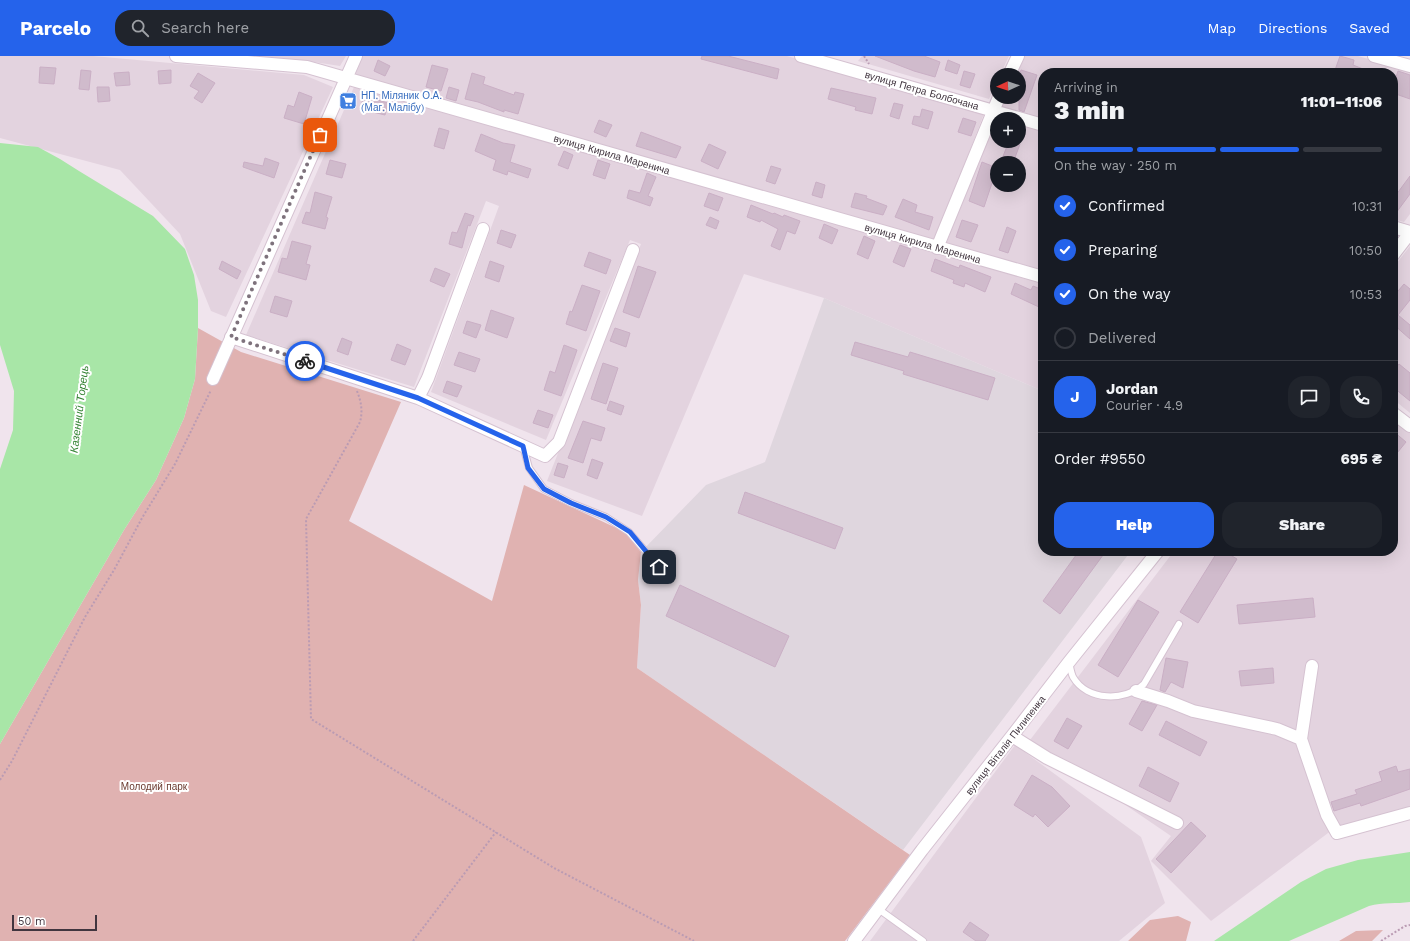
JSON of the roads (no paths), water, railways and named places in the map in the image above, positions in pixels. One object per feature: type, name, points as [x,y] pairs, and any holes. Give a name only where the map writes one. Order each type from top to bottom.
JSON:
[{"type":"street","name":"вулиця Кирила Маренича","points":[[176,56],[307,67],[1038,276]]},
{"type":"street","points":[[213,378],[356,56]]},
{"type":"street","name":"вулиця Петра Болбочана","points":[[801,56],[1038,123]]},
{"type":"street","points":[[1012,68],[1018,56]]},
{"type":"street","points":[[1374,56],[1410,66]]},
{"type":"street","points":[[937,248],[996,104]]},
{"type":"street","points":[[418,398],[428,378],[483,229]]},
{"type":"street","points":[[1398,229],[1410,233],[1398,249]]},
{"type":"street","points":[[231,337],[418,398],[545,456],[559,442],[633,250]]},
{"type":"street","points":[[1398,417],[1410,426]]},
{"type":"street","name":"вулиця Віталія Пилипенка","points":[[854,941],[877,908],[1069,662],[1154,556]]},
{"type":"street","points":[[1312,666],[1301,739],[1327,815],[1337,833],[1410,812]]},
{"type":"street","points":[[1136,692],[1168,701],[1193,711],[1277,729],[1301,739]]},
{"type":"street","points":[[1012,736],[1047,758],[1177,822]]},
{"type":"lane","points":[[523,446],[528,468],[544,489],[571,503],[606,517],[630,532],[659,567]]},
{"type":"lane","points":[[1069,662],[1072,676],[1082,688],[1096,695],[1116,696],[1136,692],[1144,684],[1179,624]]},
{"type":"lane","points":[[877,908],[923,941]]},
{"type":"water","name":"Казенний Торець","points":[[0,143],[38,147],[153,216],[185,249],[194,275],[198,300],[198,328],[195,379],[184,418],[156,480],[124,530],[0,744],[0,469],[13,430],[14,391],[0,345]]},
{"type":"water","points":[[1410,852],[1410,902],[1369,906],[1289,941],[1214,941],[1301,882],[1326,869],[1358,860]]},
{"type":"place","name":"НП. Міляник О.А. (Маг. Малібу)","points":[[348,101]]},
{"type":"park label","name":"Молодий парк","points":[[154,786]]}]
